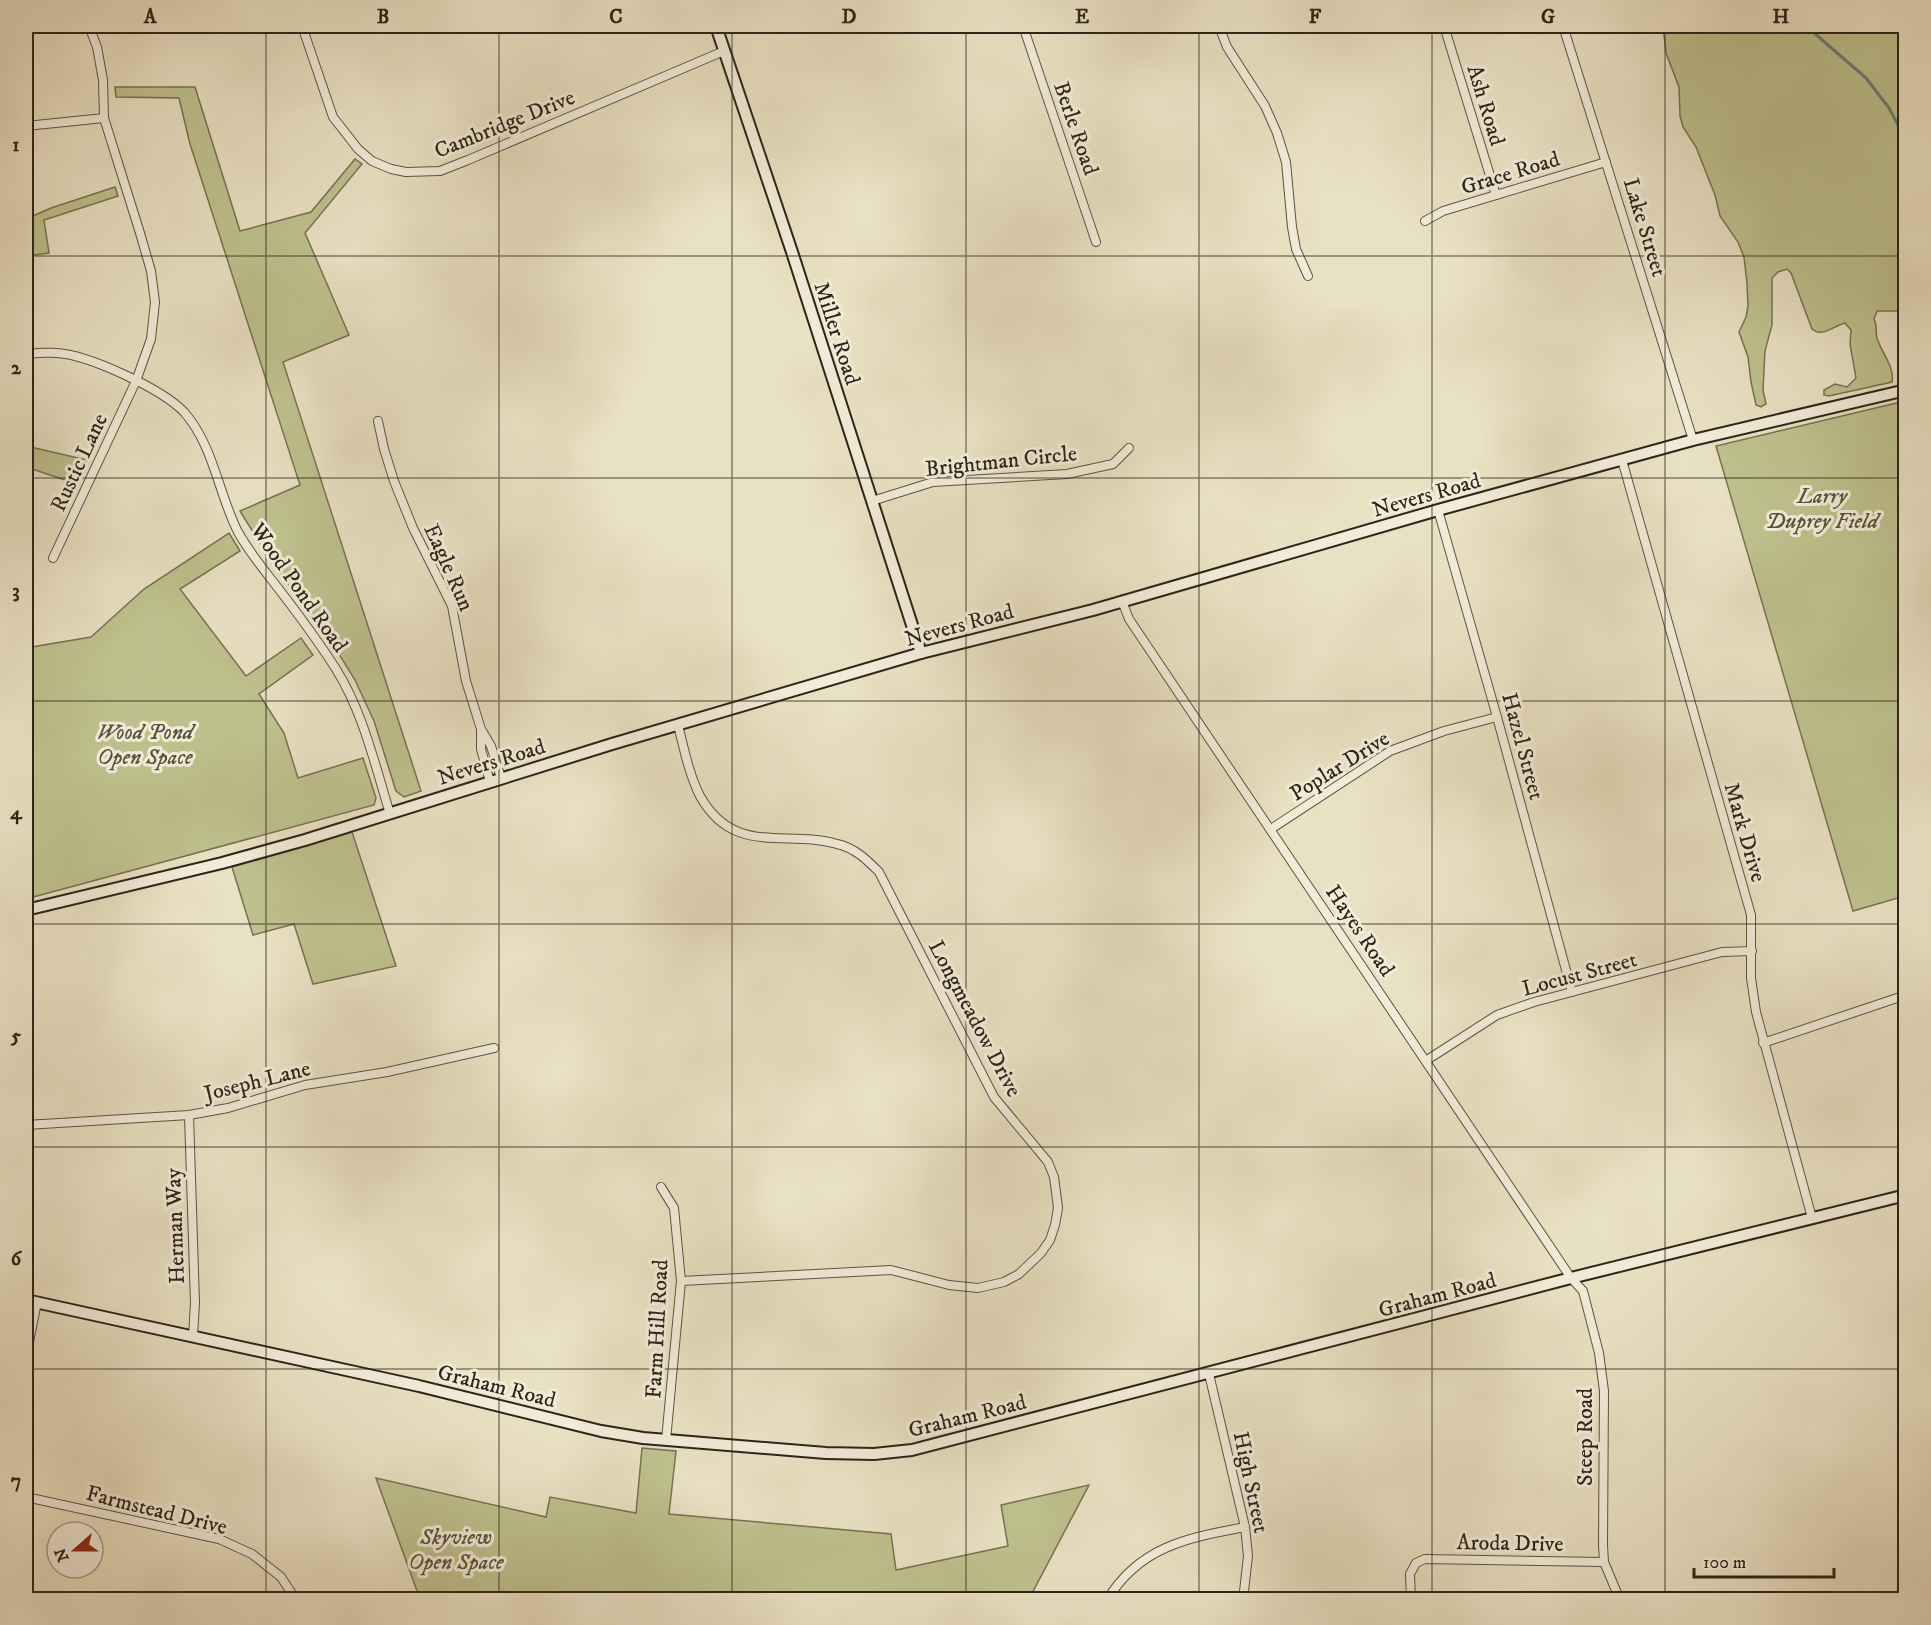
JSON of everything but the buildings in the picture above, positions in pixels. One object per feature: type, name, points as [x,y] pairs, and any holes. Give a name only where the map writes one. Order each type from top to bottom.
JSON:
[{"type":"street","points":[[89,26],[97,47],[103,80],[104,118],[151,271],[155,302],[151,339],[136,381]]},
{"type":"street","name":"Cambridge Drive","points":[[302,26],[333,117],[358,149],[372,161],[406,172],[440,171],[724,51]]},
{"type":"street","name":"Miller Road","points":[[716,26],[792,252],[921,653]]},
{"type":"street","name":"Berle Road","points":[[1023,26],[1096,242]]},
{"type":"street","points":[[1219,26],[1227,47],[1265,106],[1276,133],[1286,162],[1296,249],[1308,276]]},
{"type":"street","name":"Ash Road","points":[[1444,26],[1496,195]]},
{"type":"street","name":"Lake Street","points":[[1563,26],[1693,440]]},
{"type":"street","points":[[26,126],[104,118]]},
{"type":"street","name":"Grace Road","points":[[1425,221],[1443,211],[1606,162]]},
{"type":"street","name":"Wood Pond Road","points":[[26,354],[59,352],[94,362],[160,393],[183,412],[197,429],[213,462],[224,499],[238,532],[317,640],[338,671],[353,700],[390,814]]},
{"type":"street","name":"Rustic Lane","points":[[53,558],[136,381]]},
{"type":"street","name":"Nevers Road","points":[[26,910],[222,863],[921,653],[1122,602],[1438,510],[1693,440],[1905,390]]},
{"type":"street","name":"Eagle Run","points":[[378,421],[384,449],[413,528],[452,606],[466,681],[481,729],[491,746],[501,778]]},
{"type":"street","name":"Brightman Circle","points":[[872,501],[933,482],[1067,474],[1113,464],[1129,448]]},
{"type":"street","name":"Mark Drive","points":[[1622,460],[1750,915],[1751,978],[1756,1012],[1812,1218]]},
{"type":"street","name":"Hazel Street","points":[[1438,510],[1572,992]]},
{"type":"street","name":"Hayes Road","points":[[1122,602],[1130,619],[1571,1278]]},
{"type":"street","name":"Poplar Drive","points":[[1271,829],[1390,751],[1444,731],[1497,717]]},
{"type":"street","name":"Longmeadow Drive","points":[[678,725],[693,780],[701,798],[723,822],[752,837],[822,840],[839,844],[855,850],[879,872],[994,1096],[1048,1162],[1054,1177],[1058,1208],[1053,1232],[1041,1253],[1019,1274],[992,1286],[962,1288],[891,1269],[681,1281]]},
{"type":"street","name":"Eagle Run","points":[[481,729],[481,749],[490,782]]},
{"type":"street","name":"Locust Street","points":[[1427,1060],[1497,1015],[1534,1002],[1722,952],[1752,951]]},
{"type":"street","points":[[1763,1043],[1905,995]]},
{"type":"street","name":"Joseph Lane","points":[[26,1125],[189,1115],[228,1108],[305,1085],[387,1072],[494,1048]]},
{"type":"street","name":"Herman Way","points":[[189,1115],[195,1304],[193,1336]]},
{"type":"street","name":"Farm Hill Road","points":[[660,1187],[674,1208],[681,1281],[666,1440]]},
{"type":"street","name":"Graham Road","points":[[31,1301],[419,1386],[601,1431],[666,1440],[826,1453],[874,1454],[902,1451],[1209,1374],[1571,1278],[1905,1195]]},
{"type":"street","name":"Steep Road","points":[[1571,1278],[1583,1291],[1599,1353],[1604,1391],[1602,1515],[1604,1562],[1620,1599]]},
{"type":"street","points":[[26,1357],[31,1301]]},
{"type":"street","name":"High Street","points":[[1209,1374],[1245,1527],[1248,1556],[1243,1599]]},
{"type":"street","name":"Farmstead Drive","points":[[26,1497],[219,1539],[252,1554],[281,1577],[297,1599]]},
{"type":"street","points":[[1107,1599],[1116,1584],[1138,1563],[1165,1547],[1199,1536],[1245,1527]]},
{"type":"street","name":"Aroda Drive","points":[[1411,1599],[1410,1574],[1416,1563],[1425,1559],[1604,1562]]},
{"type":"green space","points":[[1663,26],[1905,26],[1905,305],[1897,311],[1877,311],[1874,319],[1877,338],[1890,365],[1892,382],[1829,396],[1824,395],[1824,390],[1835,384],[1847,387],[1856,378],[1850,344],[1851,330],[1845,323],[1824,332],[1812,329],[1791,273],[1787,269],[1778,272],[1772,278],[1772,325],[1765,351],[1763,390],[1766,404],[1761,407],[1756,405],[1748,357],[1739,332],[1748,306],[1744,257],[1738,242],[1720,216],[1715,195],[1696,147],[1683,127],[1680,116],[1679,87],[1666,53]]},
{"type":"green space","points":[[115,87],[195,87],[240,231],[311,212],[355,159],[362,164],[305,233],[349,335],[283,362],[421,791],[404,797],[396,791],[374,721],[355,680],[339,654],[266,553],[240,511],[300,485],[190,144],[179,98],[116,97]]},
{"type":"green space","points":[[115,187],[118,196],[44,220],[49,253],[26,256],[26,219],[51,208]]},
{"type":"green space","name":"Larry Duprey Field","points":[[1905,401],[1905,896],[1853,911],[1716,446]]},
{"type":"green space","points":[[26,446],[87,460],[77,484],[26,467]]},
{"type":"green space","name":"Wood Pond Open Space","points":[[229,533],[240,551],[180,589],[246,676],[301,638],[313,655],[259,694],[284,733],[298,778],[363,758],[376,798],[374,805],[26,899],[26,648],[91,637],[144,589]]},
{"type":"green space","points":[[352,832],[396,966],[313,984],[294,924],[253,935],[232,867]]},
{"type":"green space","name":"Skyview Open Space","points":[[642,1448],[676,1451],[669,1514],[891,1534],[896,1570],[1008,1546],[1001,1505],[1089,1485],[1029,1599],[420,1599],[376,1478],[546,1517],[550,1497],[636,1513]]},
{"type":"waterway","points":[[1793,26],[1813,32],[1866,78],[1889,108],[1906,140]]}]
